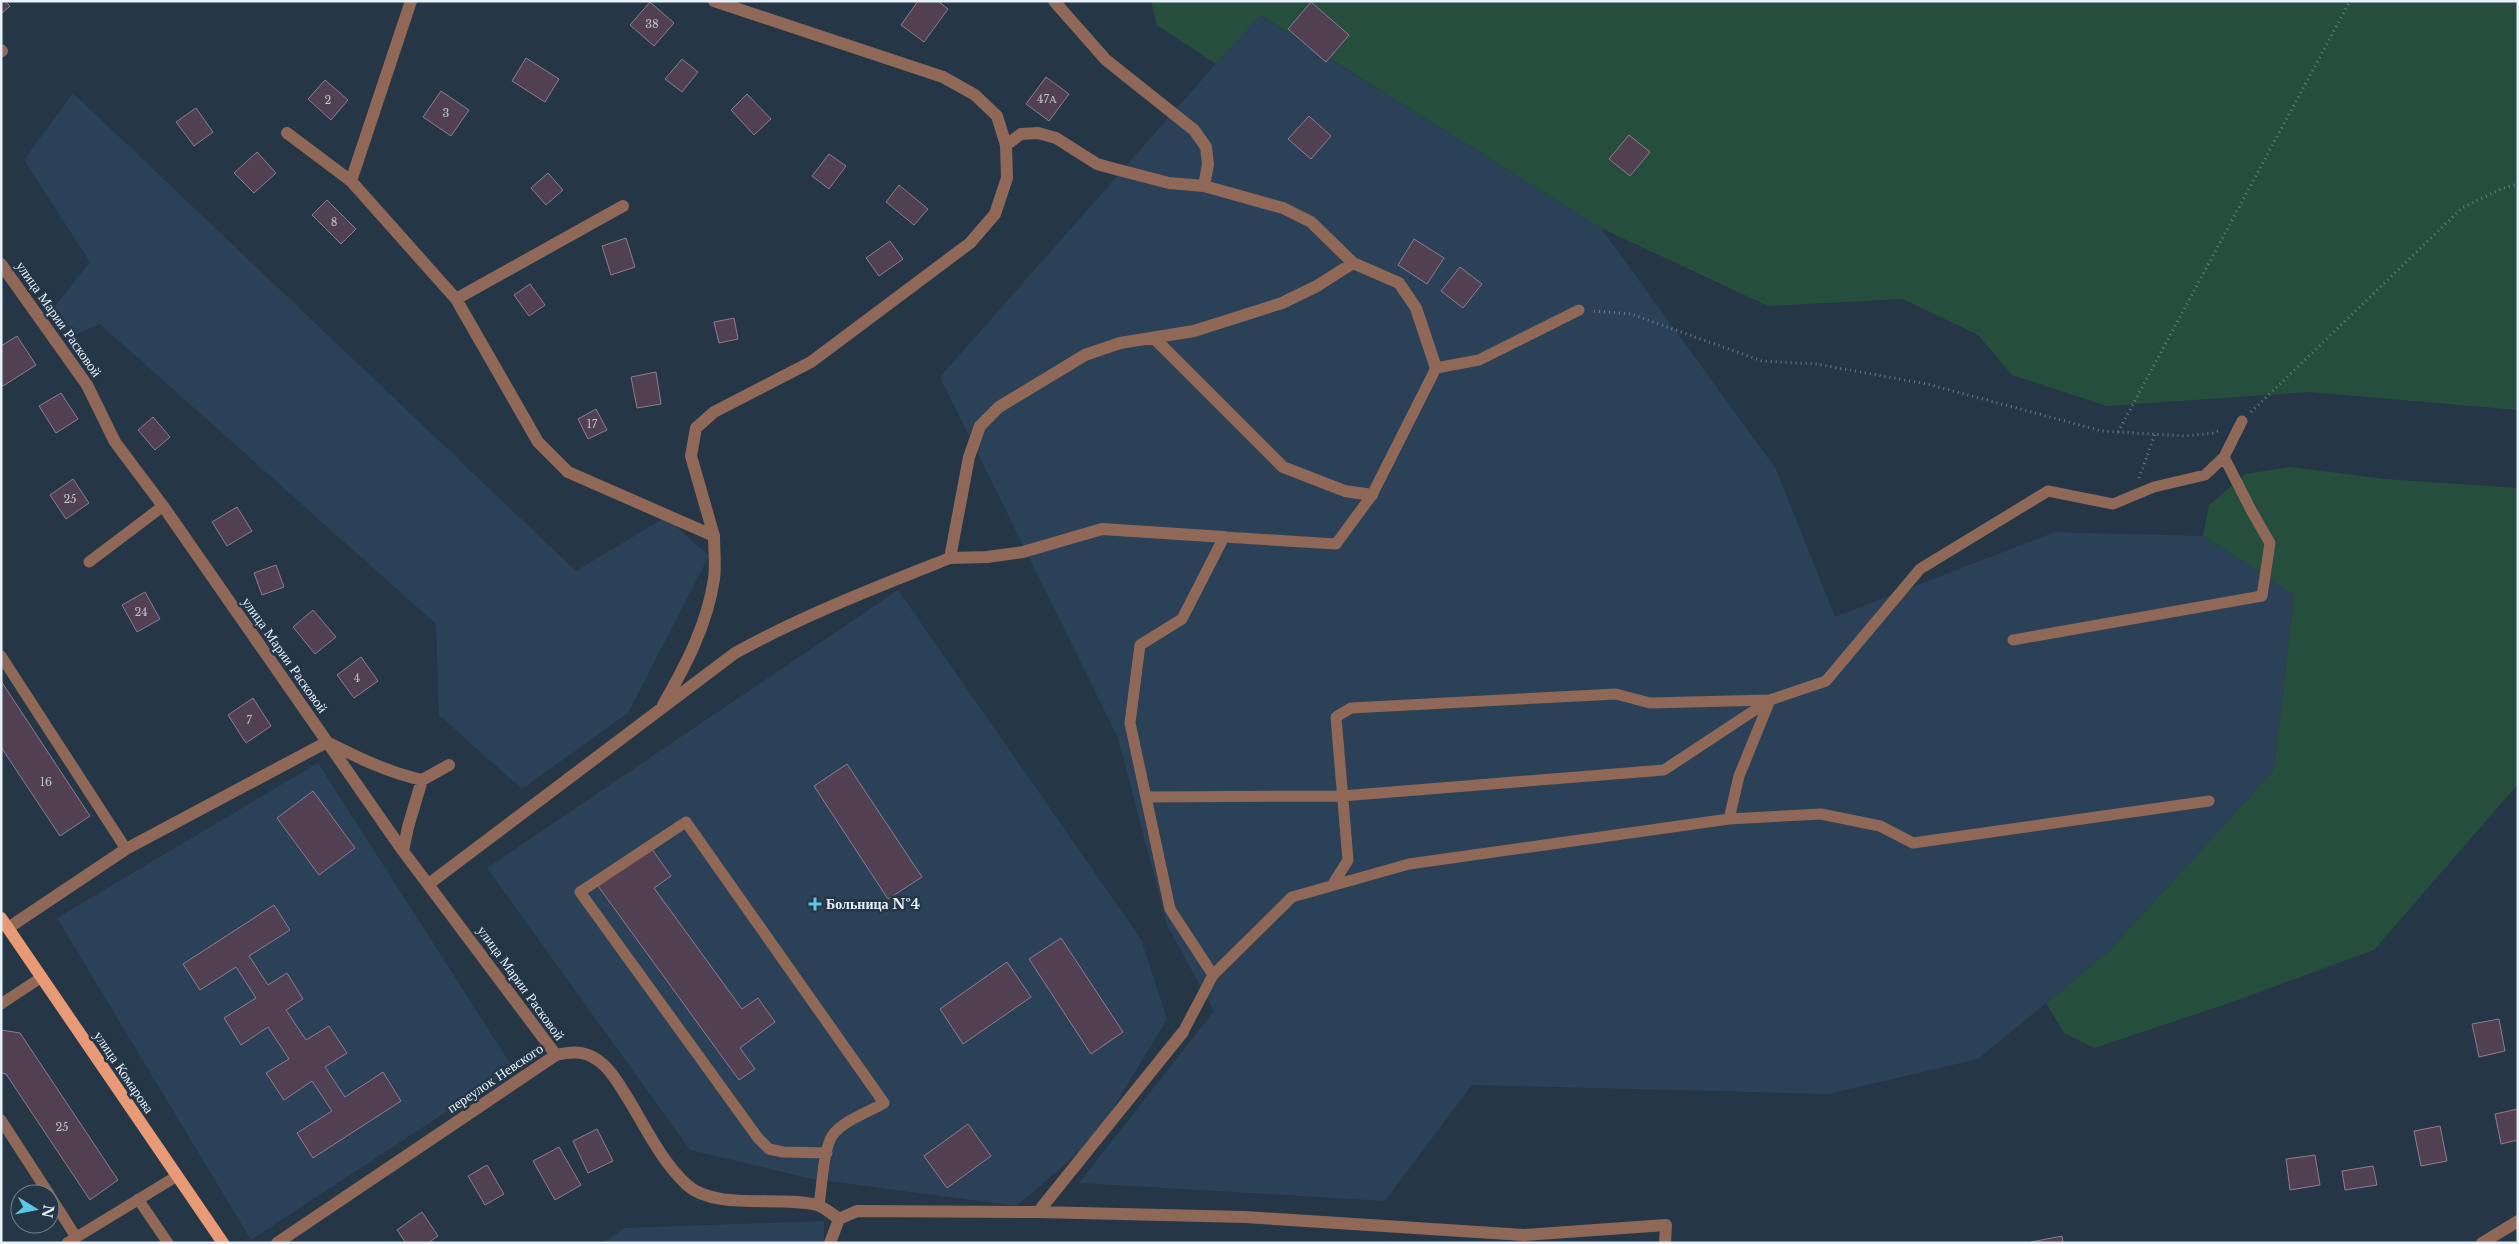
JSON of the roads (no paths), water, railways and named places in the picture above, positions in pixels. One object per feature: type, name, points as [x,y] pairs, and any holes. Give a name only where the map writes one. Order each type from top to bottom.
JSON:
[{"type":"main road","name":"улица Комарова","points":[[5,923],[223,1243]]},
{"type":"street","points":[[351,181],[411,1]]},
{"type":"street","points":[[660,710],[685,666],[704,623],[714,578],[714,536],[691,456],[696,428],[714,412],[811,362],[970,243],[995,214],[1007,178],[1006,145],[997,116],[975,95],[943,77],[714,1]]},
{"type":"street","points":[[1054,1],[1106,60],[1194,130],[1206,147],[1208,164],[1204,186]]},
{"type":"street","points":[[1006,145],[1021,134],[1038,132],[1056,138],[1097,164],[1115,170],[1169,183],[1204,186],[1283,208],[1311,222],[1354,263],[1399,283],[1416,308],[1436,368]]},
{"type":"street","points":[[287,133],[351,181],[456,299],[538,442],[568,472],[714,536]]},
{"type":"street","points":[[456,299],[623,206]]},
{"type":"street","points":[[950,558],[969,457],[980,426],[999,407],[1085,355],[1120,343],[1155,339],[1194,331],[1282,303],[1317,286],[1354,263]]},
{"type":"street","name":"улица Марии Расковой","points":[[1,264],[87,385],[115,442],[163,506],[403,851],[430,883],[556,1055]]},
{"type":"street","points":[[1155,339],[1282,467],[1345,491],[1372,495]]},
{"type":"street","points":[[430,883],[735,652],[777,630],[849,598],[950,558],[987,557],[1024,552],[1102,529],[1224,538]]},
{"type":"street","points":[[5,923],[126,849],[327,742],[372,766],[394,774],[422,780],[448,765]]},
{"type":"street","points":[[403,851],[412,811],[422,780]]},
{"type":"street","points":[[1038,1212],[1183,1032]]},
{"type":"street","name":"переулок Невского","points":[[277,1243],[556,1055],[575,1051],[595,1058],[613,1074],[674,1173],[689,1187],[708,1196],[733,1200],[796,1201],[819,1205],[839,1219]]},
{"type":"street","points":[[830,1243],[839,1219],[856,1211],[1038,1212],[1245,1217],[1524,1235],[1666,1225],[1665,1243]]},
{"type":"street","points":[[2482,1243],[2518,1221]]},
{"type":"lane","points":[[1213,975],[1170,909],[1130,722],[1140,644],[1182,619],[1224,538],[1336,544],[1372,495],[1436,368],[1479,360],[1579,310]]},
{"type":"lane","points":[[1146,797],[1342,796],[1664,770],[1770,700],[1826,681],[1920,569],[2048,491],[2113,504],[2154,487],[2205,475],[2224,456],[2242,421]]},
{"type":"lane","points":[[2013,640],[2262,596],[2270,543],[2250,510],[2224,456]]},
{"type":"lane","points":[[89,562],[163,506]]},
{"type":"lane","points":[[1,656],[126,849]]},
{"type":"lane","points":[[1333,884],[1348,860],[1336,717],[1350,708],[1616,694],[1650,703],[1770,700]]},
{"type":"lane","points":[[1729,819],[1739,776],[1770,700]]},
{"type":"lane","points":[[1183,1032],[1213,975],[1292,897],[1409,864],[1729,819],[1821,814],[1880,826],[1913,843],[2209,801]]},
{"type":"lane","points":[[819,1205],[827,1153],[832,1137],[842,1126],[884,1103],[686,822],[580,892],[758,1138],[769,1149],[827,1153]]},
{"type":"lane","points":[[1,1004],[42,977]]},
{"type":"lane","points":[[1,1120],[42,1184]]},
{"type":"lane","points":[[60,1217],[72,1240],[177,1176]]},
{"type":"lane","points":[[138,1199],[168,1243]]},
{"type":"place","name":"Больница №4","points":[[815,904]]}]
